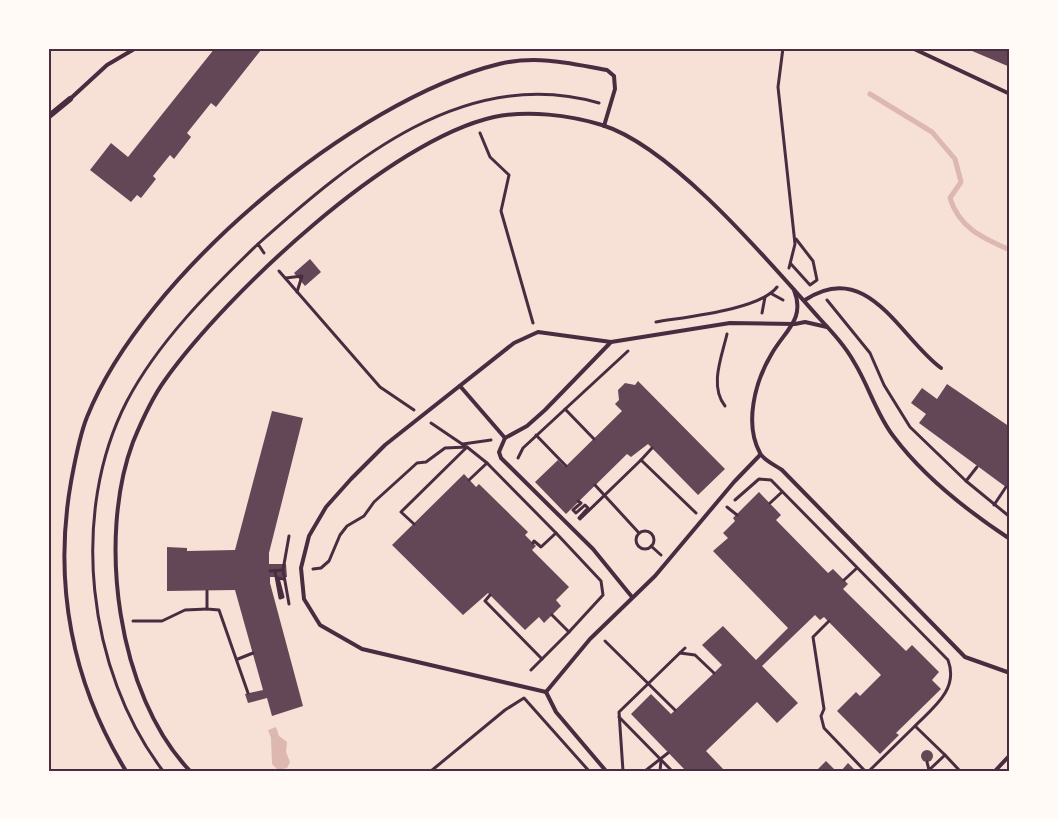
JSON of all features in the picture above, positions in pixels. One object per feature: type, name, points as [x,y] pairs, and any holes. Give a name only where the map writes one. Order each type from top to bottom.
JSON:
[{"type":"street","points":[[48,117],[70,99]]},
{"type":"lane","points":[[70,99],[107,65],[136,48]]},
{"type":"lane","points":[[912,48],[1010,93]]},
{"type":"lane","points":[[126,771],[92,708],[80,673],[66,612],[63,559],[68,499],[87,418],[110,369],[132,337],[186,272],[217,240],[283,181],[354,128],[432,87],[500,64],[548,59],[606,70],[614,76],[615,89],[604,126]]},
{"type":"lane","points":[[190,771],[163,736],[140,687],[122,622],[115,578],[116,512],[132,444],[149,405],[165,380],[231,302],[314,225],[413,152],[448,133],[497,116],[549,116],[604,126],[654,154],[686,179],[793,287],[828,327],[854,362],[873,405],[894,438],[928,473],[981,519],[1010,539]]},
{"type":"lane","points":[[793,287],[798,299],[795,324],[771,354],[754,400],[752,430],[760,455],[782,470],[965,657],[1010,674]]},
{"type":"lane","points":[[805,300],[818,292],[837,288],[862,293],[884,307],[930,360],[941,368]]},
{"type":"lane","points":[[546,692],[362,649],[320,626],[304,599],[301,568],[309,536],[326,507],[385,445],[514,343],[536,333],[611,342],[720,325],[761,322],[795,324],[805,322],[828,327]]},
{"type":"lane","points":[[611,342],[545,410],[527,426],[505,438],[499,452],[501,458],[593,549],[632,597]]},
{"type":"lane","points":[[460,386],[505,438]]},
{"type":"lane","points":[[546,692],[590,639],[655,576],[734,482],[760,455]]},
{"type":"lane","points":[[546,692],[556,712],[606,771]]},
{"type":"lane","points":[[995,771],[1010,755]]},
{"type":"path","points":[[783,48],[778,87],[795,237],[795,252],[789,268]]},
{"type":"path","points":[[479,132],[490,157],[509,175],[501,211],[518,261],[536,333]]},
{"type":"path","points":[[791,264],[810,285],[817,280],[813,261],[795,237]]},
{"type":"path","points":[[163,771],[135,726],[108,655],[99,619],[92,576],[92,540],[100,482],[115,429],[128,400],[148,368],[233,268],[258,244],[264,253]]},
{"type":"path","points":[[278,269],[380,387],[414,410]]},
{"type":"path","points":[[286,278],[302,276],[297,292]]},
{"type":"path","points":[[648,336],[652,322],[752,303],[772,294],[778,286]]},
{"type":"path","points":[[772,294],[783,300]]},
{"type":"path","points":[[761,322],[765,297]]},
{"type":"path","points":[[823,297],[827,305],[870,353],[894,403],[910,428],[966,481],[1010,517]]},
{"type":"path","points":[[725,406],[719,398],[717,385],[727,336]]},
{"type":"path","points":[[518,458],[523,448],[536,435],[628,350]]},
{"type":"path","points":[[565,409],[594,439]]},
{"type":"path","points":[[429,421],[487,463],[601,581],[603,595],[531,670]]},
{"type":"path","points":[[536,435],[566,466]]},
{"type":"path","points":[[463,444],[505,438]]},
{"type":"path","points":[[414,524],[401,512],[467,447]]},
{"type":"path","points":[[309,569],[321,568],[329,561],[333,548],[347,526],[364,516],[374,502],[417,463],[426,462],[445,448],[467,447]]},
{"type":"path","points":[[578,501],[581,503],[573,510],[576,513],[585,505],[588,508],[578,517],[580,519],[652,448]]},
{"type":"path","points":[[641,460],[704,520]]},
{"type":"path","points":[[470,480],[487,463]]},
{"type":"path","points":[[966,481],[978,466]]},
{"type":"path","points":[[737,515],[727,507],[759,479],[771,480],[948,660],[952,671],[944,697],[867,771],[824,728],[821,716],[824,709],[813,637],[829,621]]},
{"type":"path","points":[[595,485],[639,533]]},
{"type":"path","points":[[994,505],[1006,488]]},
{"type":"path","points":[[770,503],[782,492]]},
{"type":"path","points":[[651,532],[654,540],[651,546],[643,548],[638,546],[636,538],[639,533],[651,532]]},
{"type":"path","points":[[533,543],[534,541],[541,547],[555,533]]},
{"type":"path","points":[[289,536],[284,570],[289,604]]},
{"type":"path","points":[[844,580],[857,568]]},
{"type":"path","points":[[284,570],[272,571],[280,598],[284,597],[278,578],[284,579]]},
{"type":"path","points":[[207,591],[207,609]]},
{"type":"path","points":[[490,595],[485,600],[542,659]]},
{"type":"path","points":[[133,621],[162,621],[185,610],[219,610],[248,693]]},
{"type":"path","points":[[552,615],[569,632]]},
{"type":"path","points":[[605,641],[675,710]]},
{"type":"path","points":[[623,771],[619,712],[685,648]]},
{"type":"path","points":[[238,659],[253,653]]},
{"type":"path","points":[[680,653],[695,655],[714,673]]},
{"type":"path","points":[[430,771],[504,710],[524,698],[589,771]]},
{"type":"path","points":[[619,717],[672,771]]},
{"type":"path","points":[[915,726],[960,771]]},
{"type":"path","points":[[645,771],[668,753]]},
{"type":"path","points":[[929,771],[945,755]]},
{"type":"path","points":[[660,771],[661,759]]},
{"type":"path","points":[[927,762],[929,771]]},
{"type":"shaded area","points":[[276,727],[279,736],[287,742],[286,752],[290,762],[287,768],[278,770],[272,764],[271,738],[268,730]]},
{"type":"building","points":[[215,48],[261,50],[216,107],[211,103],[187,133],[191,137],[174,159],[170,155],[153,176],[156,179],[141,198],[137,195],[131,202],[90,170],[111,143],[128,157]]},
{"type":"building","points":[[965,48],[1010,48],[1010,67]]},
{"type":"building","points":[[310,259],[321,272],[305,286],[294,273]]},
{"type":"building","points":[[638,381],[725,469],[698,495],[648,444],[631,457],[627,454],[566,514],[535,482],[558,460],[565,467],[622,411],[615,404],[619,400],[618,390],[625,383],[635,385]]},
{"type":"building","points":[[947,384],[1010,427],[1010,490],[919,423],[926,414],[911,403],[922,388],[937,399]]},
{"type":"building","points":[[272,411],[303,418],[269,553],[269,564],[286,564],[287,577],[270,577],[270,583],[303,706],[272,716],[267,698],[248,703],[245,694],[263,690],[235,590],[167,591],[167,547],[187,548],[187,551],[235,550]]},
{"type":"building","points":[[464,474],[476,487],[479,484],[528,532],[525,535],[536,546],[532,550],[569,587],[556,600],[561,606],[544,623],[539,617],[525,630],[488,593],[463,615],[392,545]]},
{"type":"building","points":[[759,492],[781,515],[776,520],[828,573],[833,569],[848,584],[843,589],[906,651],[912,645],[939,672],[932,680],[941,689],[896,733],[899,735],[880,754],[837,711],[856,692],[860,696],[881,675],[824,617],[820,620],[815,615],[762,666],[798,703],[777,723],[757,702],[706,751],[725,771],[686,771],[631,714],[651,694],[671,714],[714,673],[722,665],[702,645],[723,626],[756,660],[788,628],[713,551],[728,538],[723,533],[735,521],[733,518]]},
{"type":"building","points":[[929,750],[933,756],[929,762],[925,762],[921,754]]},
{"type":"building","points":[[826,761],[836,771],[816,771]]},
{"type":"building","points":[[848,763],[856,771],[841,771]]},
{"type":"waterway","points":[[870,94],[932,132],[955,159],[961,182],[950,198],[959,217],[973,231],[1010,250]]}]
